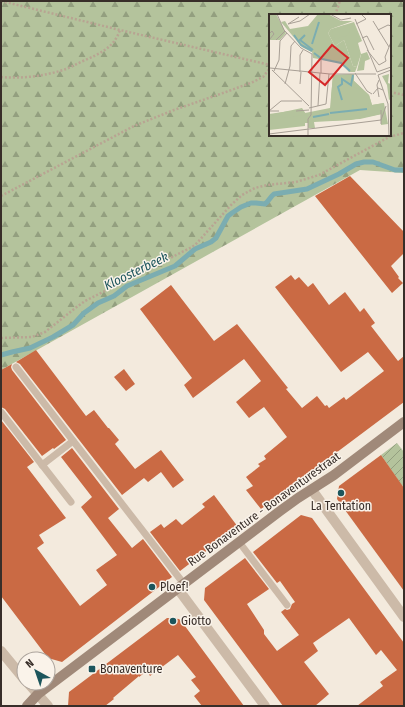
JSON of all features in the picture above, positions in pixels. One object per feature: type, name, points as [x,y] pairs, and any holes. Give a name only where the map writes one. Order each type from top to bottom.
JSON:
[{"type":"street","name":"Rue Bonaventure - Bonaventurestraat","points":[[27,706],[38,694],[286,506],[334,476],[404,422]]},
{"type":"street","points":[[312,490],[404,617]]},
{"type":"street","points":[[181,587],[265,706]]},
{"type":"street","points":[[1,651],[16,669]]},
{"type":"street","points":[[35,691],[48,706]]},
{"type":"lane","points":[[16,367],[181,587]]},
{"type":"lane","points":[[1,412],[71,502]]},
{"type":"lane","points":[[42,464],[73,441]]},
{"type":"lane","points":[[239,542],[287,605]]},
{"type":"path","points":[[1,1],[269,66]]},
{"type":"path","points":[[335,14],[340,1]]},
{"type":"path","points":[[1,77],[24,77],[49,74],[64,70],[97,55],[110,46],[118,38],[120,30]]},
{"type":"path","points":[[1,196],[134,126],[263,77],[269,68]]},
{"type":"path","points":[[391,92],[404,95]]},
{"type":"path","points":[[1,338],[32,337],[39,335],[85,301],[192,247],[231,205],[242,195],[255,188],[267,185],[296,182],[319,175],[396,134],[404,133]]},
{"type":"green space","points":[[1,1],[404,1],[404,173],[360,170],[1,370]]},
{"type":"green space","points":[[397,443],[404,452],[404,485],[402,486],[381,455]]},
{"type":"building","points":[[350,176],[404,232],[404,253],[391,266],[399,277],[398,278],[403,283],[392,293],[315,196]]},
{"type":"building","points":[[291,275],[295,280],[299,277],[308,287],[313,283],[329,305],[345,292],[360,312],[364,308],[375,323],[371,326],[398,361],[404,356],[404,402],[261,509],[246,490],[253,486],[246,477],[260,466],[258,464],[266,459],[264,456],[287,437],[264,407],[249,418],[236,402],[261,381],[244,359],[193,398],[184,385],[192,378],[140,309],[171,285],[214,341],[237,324],[302,408],[317,396],[325,406],[327,405],[329,408],[344,397],[346,400],[384,371],[368,352],[341,372],[275,287]]},
{"type":"building","points":[[36,350],[86,416],[94,410],[119,440],[115,444],[135,469],[161,450],[184,480],[173,488],[161,472],[148,482],[144,478],[122,495],[20,364],[16,362]]},
{"type":"building","points":[[12,364],[12,370],[66,440],[42,456],[5,409],[1,407],[1,370]]},
{"type":"building","points":[[124,369],[135,384],[126,391],[114,377]]},
{"type":"building","points":[[1,420],[34,462],[27,467],[66,518],[39,535],[44,543],[37,548],[80,606],[107,585],[96,570],[117,555],[81,507],[92,497],[61,457],[72,448],[119,509],[108,518],[132,548],[143,539],[172,577],[62,662],[56,660],[56,651],[43,651],[1,596]]},
{"type":"building","points":[[381,455],[404,488],[404,591],[337,499],[339,486]]},
{"type":"building","points":[[214,495],[238,527],[180,571],[150,532],[161,524],[164,528],[176,519],[182,525],[205,507],[202,504]]},
{"type":"building","points":[[301,515],[312,518],[404,643],[404,706],[357,706],[383,686],[380,682],[397,670],[381,650],[376,655],[349,618],[313,643],[318,651],[304,662],[329,694],[315,706],[283,706],[204,600],[205,588],[245,558],[269,589],[247,604],[264,630],[264,634],[277,651],[299,635],[281,612],[285,609],[290,609],[292,604],[295,602],[280,581],[277,583],[253,552]]},
{"type":"building","points":[[167,618],[179,619],[182,622],[244,706],[202,706],[194,696],[200,691],[191,680],[196,677],[178,655],[150,676],[147,671],[139,676],[105,706],[68,706],[69,692]]},
{"type":"waterway","name":"Kloosterbeek","points":[[1,355],[30,348],[53,337],[73,325],[84,313],[98,303],[114,296],[127,286],[175,266],[195,249],[211,242],[216,238],[228,216],[241,207],[251,203],[265,204],[274,194],[307,189],[356,164],[364,162],[373,162],[395,170],[404,170]]},
{"type":"place","name":"La Tentation","points":[[341,493]]},
{"type":"place","name":"Ploef!","points":[[152,587]]},
{"type":"place","name":"Giotto","points":[[173,621]]},
{"type":"place","name":"Bonaventure","points":[[92,669]]}]
